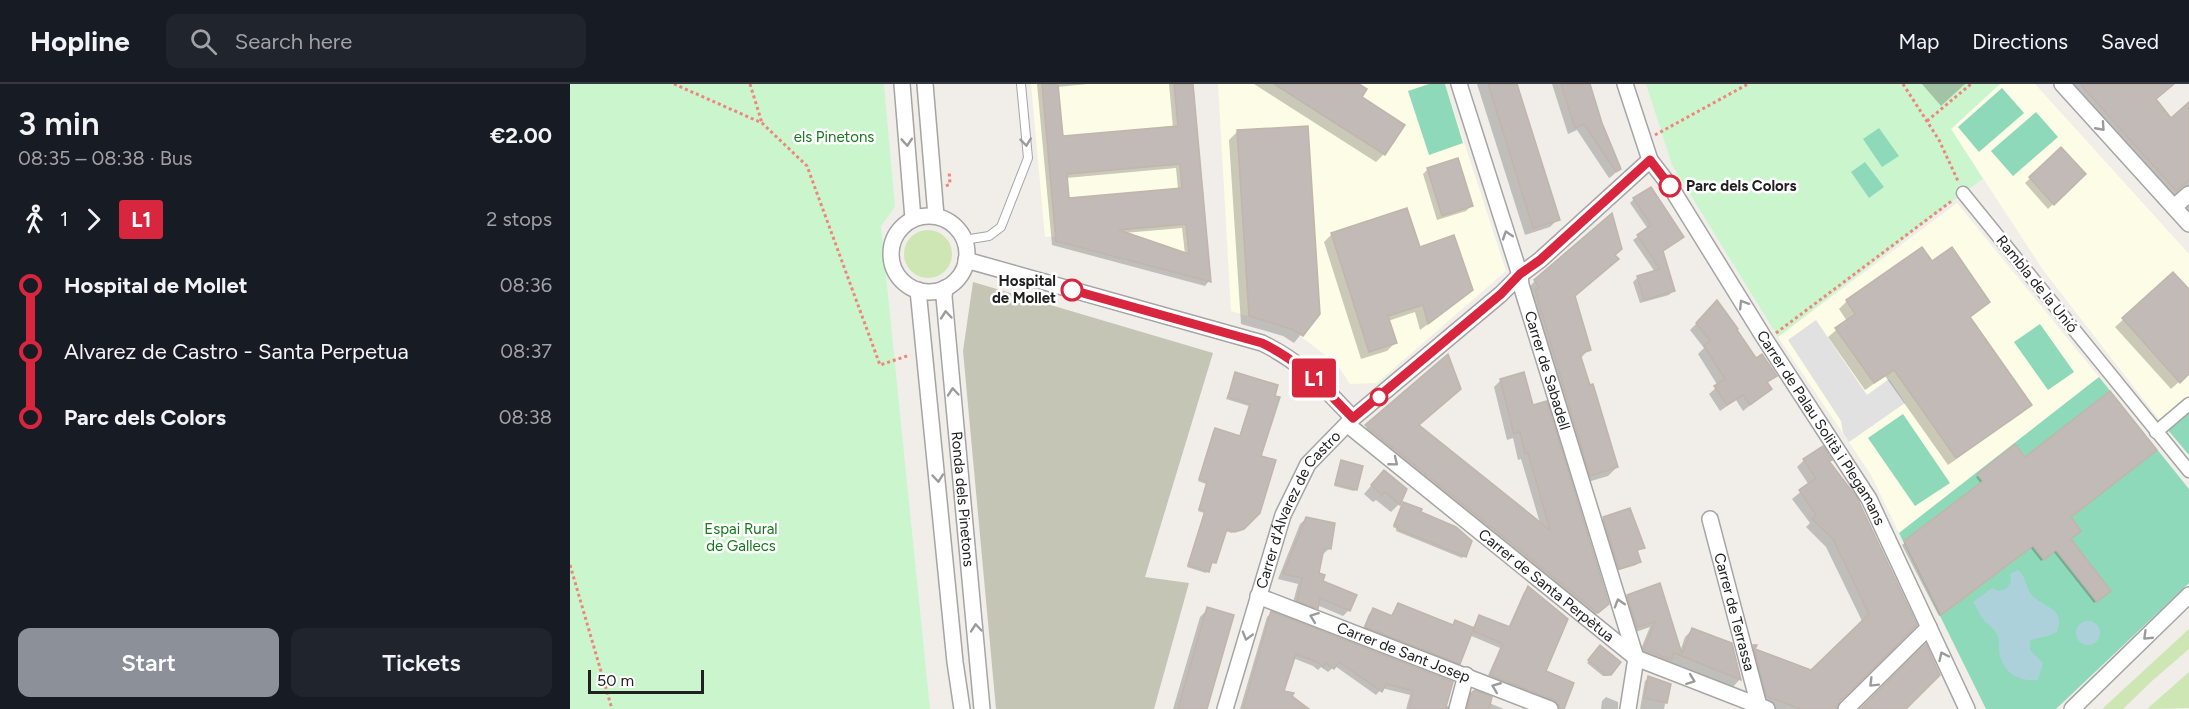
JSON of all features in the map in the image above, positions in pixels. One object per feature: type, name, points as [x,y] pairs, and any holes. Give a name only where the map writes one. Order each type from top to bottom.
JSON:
[{"type":"street","points":[[902,84],[913,219]]},
{"type":"street","points":[[925,84],[936,216]]},
{"type":"street","name":"Carrer de Sabadell","points":[[1459,84],[1520,274],[1521,285],[1636,658]]},
{"type":"street","name":"Carrer de Palau Solità i Plegamans","points":[[1625,84],[1650,160],[1670,186],[1763,336],[1869,499],[1967,709]]},
{"type":"street","points":[[2068,86],[2189,224]]},
{"type":"street","name":"Carrer d'Álvarez de Castro","points":[[1225,709],[1283,515],[1308,464],[1351,422],[1501,294],[1520,274],[1540,260],[1650,160]]},
{"type":"street","name":"Rambla de la Unió","points":[[1963,193],[2189,471]]},
{"type":"street","points":[[2174,207],[2189,194]]},
{"type":"street","points":[[936,216],[945,219],[959,231],[964,240],[966,260],[955,282],[945,288],[932,291],[918,290],[902,280],[893,266],[890,256],[891,245],[899,230],[913,219],[936,216]]},
{"type":"street","name":"Carrer de Santa Perpètua","points":[[966,260],[1262,343],[1286,355],[1306,369],[1351,422],[1636,658],[1763,707]]},
{"type":"street","name":"Ronda dels Pinetons","points":[[945,288],[944,297],[981,687],[981,709]]},
{"type":"street","name":"Ronda dels Pinetons","points":[[918,290],[955,662],[962,709]]},
{"type":"street","points":[[2156,432],[2189,404]]},
{"type":"street","name":"Carrer de Terrassa","points":[[1710,519],[1763,707]]},
{"type":"street","points":[[2072,709],[2189,595]]},
{"type":"street","name":"Carrer de Sant Josep","points":[[1258,596],[1550,709]]},
{"type":"street","points":[[1846,709],[1929,627]]},
{"type":"street","points":[[1628,709],[1636,658]]},
{"type":"street","points":[[1457,709],[1466,675]]},
{"type":"lane","points":[[964,240],[989,236],[1001,227],[1028,159],[1020,84]]},
{"type":"path","points":[[674,84],[762,123],[807,166],[879,365],[911,355]]},
{"type":"path","points":[[750,84],[762,123]]},
{"type":"path","points":[[1655,135],[1748,84]]},
{"type":"path","points":[[1774,335],[1963,193],[1939,140],[1903,84]]},
{"type":"path","points":[[1927,121],[1971,84]]},
{"type":"path","points":[[570,565],[612,709]]},
{"type":"shaded area","name":"Hospital de Mollet","points":[[1031,84],[1193,84],[1211,282],[1056,241],[1056,236],[1045,237]]},
{"type":"shaded area","points":[[1218,84],[1445,84],[1506,271],[1377,383],[1350,384],[1337,364],[1291,329],[1231,311]]},
{"type":"shaded area","points":[[2000,84],[2035,84],[2189,254],[2189,399],[2161,422],[2043,270],[1951,129]]},
{"type":"shaded area","points":[[1957,203],[2099,377],[1899,533],[1871,475],[1778,337]]},
{"type":"shaded area","points":[[973,282],[1213,353],[1145,577],[1189,583],[1154,709],[996,709],[963,351]]},
{"type":"shaded area","points":[[1816,320],[1867,395],[1889,379],[1905,403],[1849,442],[1843,433],[1841,421],[1788,340]]},
{"type":"green space","name":"Espai Rural de Gallecs","points":[[570,84],[884,84],[895,207],[881,226],[930,709],[570,709]]},
{"type":"green space","points":[[1429,84],[1445,84],[1463,143],[1429,155],[1408,91]]},
{"type":"green space","name":"Parc dels Colors","points":[[1646,84],[2000,84],[1951,129],[1983,179],[1778,337],[1672,165]]},
{"type":"green space","points":[[2002,88],[2024,113],[1979,152],[1958,127]]},
{"type":"green space","points":[[2036,112],[2058,137],[2013,176],[1991,151]]},
{"type":"green space","points":[[1879,128],[1899,156],[1882,167],[1863,139]]},
{"type":"green space","points":[[1865,162],[1884,187],[1869,198],[1851,172]]},
{"type":"green space","points":[[928,230],[945,237],[952,254],[945,271],[928,278],[911,271],[904,254],[911,237]]},
{"type":"green space","points":[[2040,324],[2074,372],[2048,390],[2014,342]]},
{"type":"green space","points":[[2099,377],[2189,489],[2189,583],[2056,709],[1986,709],[1899,533]]},
{"type":"green space","points":[[2189,411],[2189,455],[2167,429]]},
{"type":"green space","points":[[1903,414],[1950,483],[1915,506],[1868,438]]},
{"type":"green space","points":[[2189,629],[2189,649],[2123,709],[2102,709]]},
{"type":"green space","points":[[2189,672],[2189,708],[2147,709]]},
{"type":"water","points":[[2018,570],[2023,575],[2031,594],[2052,609],[2058,617],[2057,632],[2030,641],[2030,650],[2043,663],[2038,680],[2026,680],[2015,676],[2003,665],[1997,634],[1983,620],[1973,602],[1992,588],[1999,591],[2006,589],[2011,582],[2010,574]]},
{"type":"water","points":[[2083,621],[2093,621],[2100,628],[2100,638],[2093,645],[2083,645],[2076,638],[2076,628]]},
{"type":"building","name":"Hospital de Mollet","points":[[1042,84],[1058,84],[1063,136],[1178,126],[1174,84],[1193,84],[1211,282],[1056,241]],"holes":[[[1180,164],[1182,188],[1069,198],[1067,174]],[[1186,224],[1189,254],[1119,230]]]},
{"type":"building","points":[[1274,84],[1359,84],[1367,89],[1362,97],[1405,125],[1385,155]]},
{"type":"building","points":[[1488,84],[1517,84],[1560,220],[1533,228]]},
{"type":"building","points":[[1561,84],[1590,84],[1602,123],[1621,169],[1616,172],[1584,124],[1575,128]]},
{"type":"building","points":[[2080,84],[2174,84],[2156,99],[2171,118],[2189,102],[2189,180],[2176,191]]},
{"type":"building","points":[[1308,126],[1320,314],[1303,336],[1291,329],[1249,316],[1237,130]]},
{"type":"building","points":[[2061,147],[2086,174],[2054,205],[2029,177]]},
{"type":"building","points":[[1458,158],[1473,206],[1442,216],[1427,168]]},
{"type":"building","points":[[1651,187],[1684,237],[1663,251],[1675,291],[1644,300],[1637,276],[1660,269],[1637,235],[1651,225],[1633,198]]},
{"type":"building","points":[[1407,208],[1420,247],[1454,235],[1473,290],[1428,324],[1423,305],[1388,316],[1397,343],[1369,352],[1331,233]]},
{"type":"building","points":[[1612,213],[1622,249],[1615,255],[1619,259],[1575,296],[1591,350],[1580,354],[1590,385],[1593,384],[1618,467],[1590,476],[1535,290],[1539,288],[1534,280]]},
{"type":"building","points":[[1922,247],[1932,261],[1952,247],[1990,302],[1970,317],[2032,405],[1956,458],[1894,370],[1874,383],[1835,328],[1855,314],[1846,300]]},
{"type":"building","points":[[2173,272],[2189,289],[2189,374],[2180,383],[2122,318]]},
{"type":"building","points":[[1717,300],[1756,358],[1762,354],[1777,376],[1767,382],[1772,389],[1750,405],[1743,395],[1727,405],[1714,386],[1725,379],[1704,346],[1710,340],[1696,323]]},
{"type":"building","points":[[1448,354],[1461,389],[1419,425],[1550,530],[1528,453],[1525,454],[1520,432],[1514,434],[1500,379],[1524,372],[1533,405],[1547,401],[1609,604],[1598,613],[1365,425]]},
{"type":"building","points":[[1235,372],[1278,385],[1275,396],[1280,397],[1261,456],[1276,460],[1260,513],[1244,529],[1235,532],[1227,529],[1216,563],[1212,562],[1209,572],[1188,565],[1205,511],[1199,509],[1207,482],[1199,479],[1215,428],[1240,436],[1250,404],[1228,397]]},
{"type":"building","points":[[2110,391],[2157,450],[2071,517],[2081,531],[2071,539],[2111,591],[2097,602],[2056,550],[2044,560],[2033,546],[1941,615],[1904,541],[1983,481],[1977,474],[2015,444],[2025,457]]},
{"type":"building","points":[[1823,446],[1832,460],[1829,461],[1857,498],[1917,625],[1839,702],[1837,709],[1800,709],[1766,696],[1753,645],[1757,645],[1755,649],[1811,670],[1869,614],[1833,539],[1812,519],[1816,515],[1799,490],[1816,478],[1803,459]]},
{"type":"building","points":[[1341,460],[1363,466],[1357,490],[1335,484]]},
{"type":"building","points":[[1384,470],[1407,489],[1400,505],[1385,492],[1382,495],[1371,485]]},
{"type":"building","points":[[1403,502],[1456,527],[1472,541],[1466,557],[1397,529],[1398,526],[1394,525]]},
{"type":"building","points":[[1630,508],[1645,548],[1637,550],[1641,562],[1619,569],[1603,517]]},
{"type":"building","points":[[1306,517],[1335,523],[1331,549],[1324,548],[1319,573],[1325,575],[1323,581],[1357,595],[1350,611],[1320,598],[1318,609],[1297,601],[1302,578],[1283,574]]},
{"type":"building","points":[[1660,583],[1682,654],[1692,628],[1732,643],[1741,680],[1674,653],[1671,660],[1644,649],[1655,622],[1637,627],[1627,595]]},
{"type":"building","points":[[1528,586],[1568,619],[1546,671],[1574,683],[1564,709],[1560,709],[1554,700],[1490,675],[1503,644],[1473,631],[1479,615],[1510,627]]},
{"type":"building","points":[[1398,603],[1453,625],[1455,620],[1474,628],[1460,664],[1365,627],[1373,608],[1392,616]]},
{"type":"building","points":[[1207,607],[1234,615],[1207,709],[1178,709]]},
{"type":"building","points":[[1271,611],[1453,682],[1446,707],[1448,709],[1409,709],[1413,691],[1386,684],[1382,692],[1339,662],[1334,669],[1326,663],[1323,667],[1317,662],[1296,654],[1284,691],[1294,693],[1292,696],[1309,709],[1243,709]]},
{"type":"building","points":[[1926,644],[1940,675],[1906,709],[1860,709]]},
{"type":"building","points":[[1600,645],[1621,662],[1611,675],[1606,675],[1588,660]]},
{"type":"building","points":[[1648,676],[1671,684],[1667,703],[1644,698]]},
{"type":"building","points":[[1475,690],[1492,697],[1489,709],[1467,709],[1471,693]]},
{"type":"bus line","name":"L1","points":[[1072,290],[1262,343],[1286,355],[1306,369],[1353,418],[1501,294],[1520,274],[1540,260],[1650,160],[1670,186]]},
{"type":"place","name":"Parc dels Colors","points":[[1670,186]]},
{"type":"place","name":"Hospital de Mollet","points":[[1072,290]]},
{"type":"park label","name":"els Pinetons","points":[[834,137]]}]
